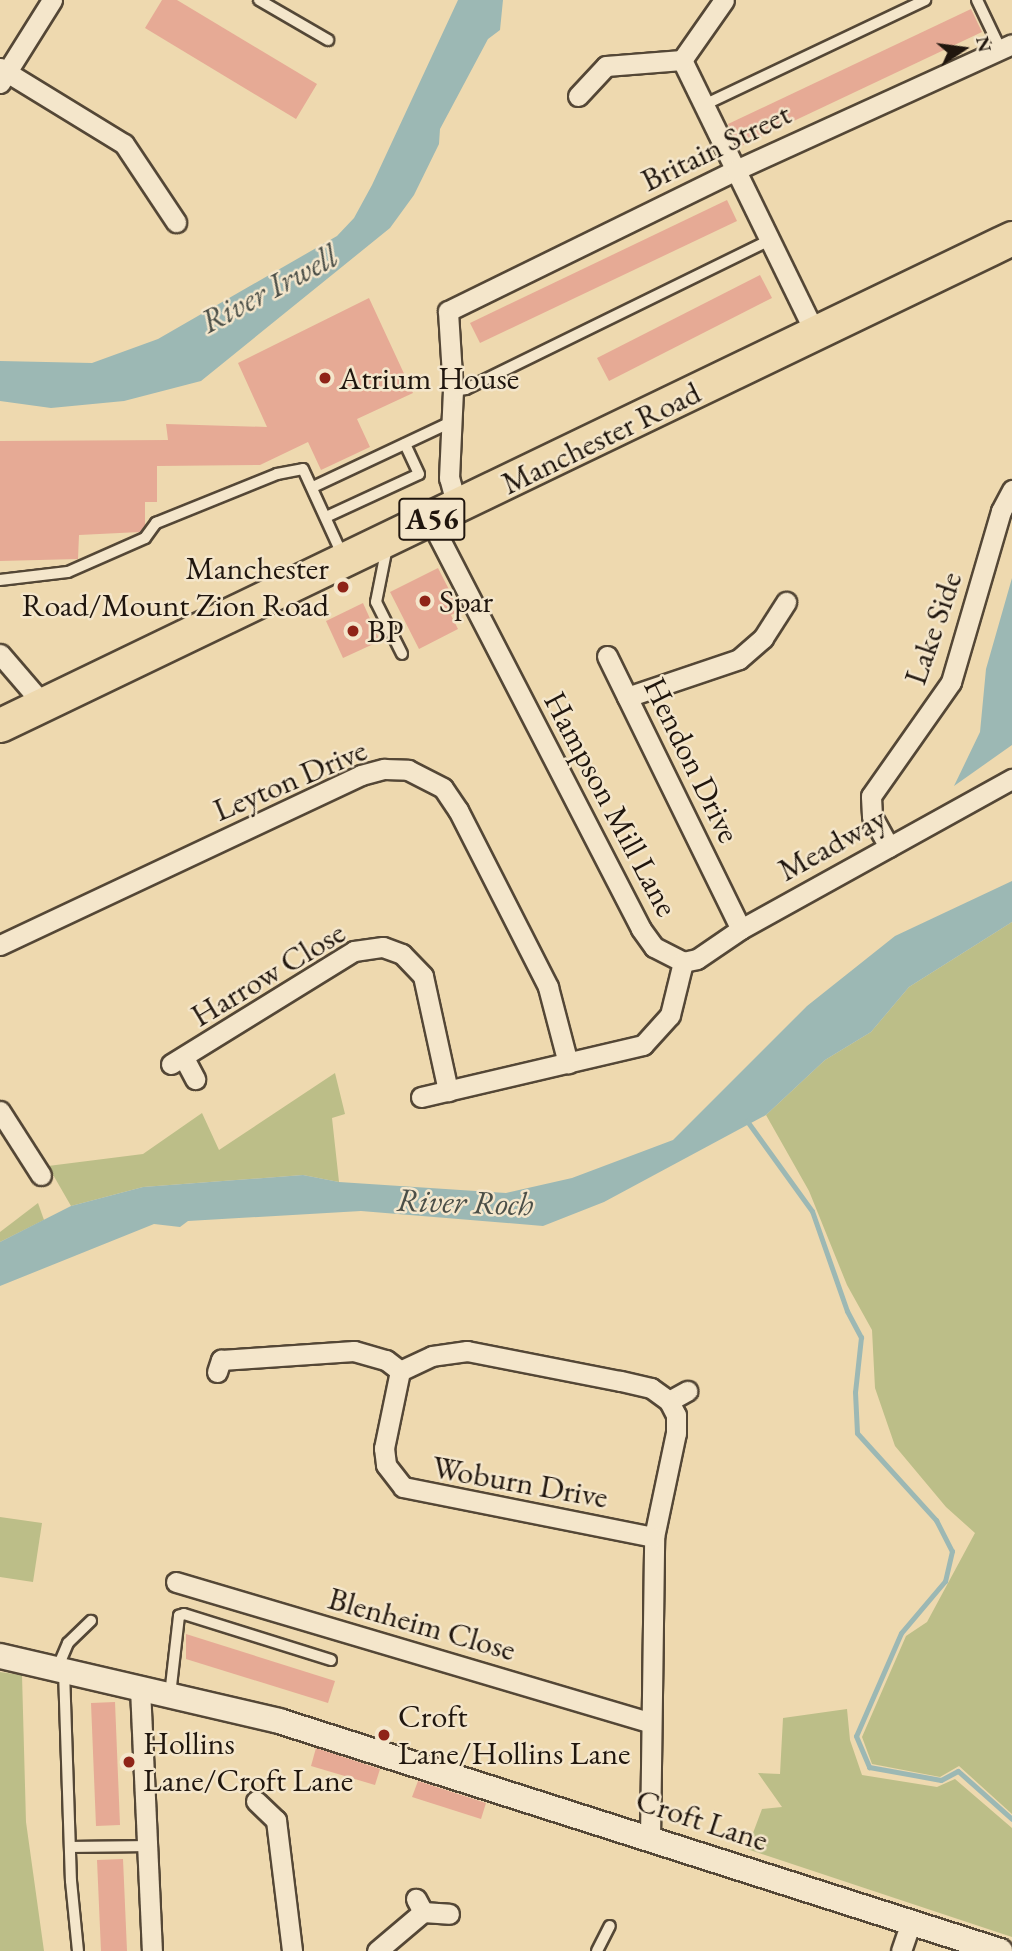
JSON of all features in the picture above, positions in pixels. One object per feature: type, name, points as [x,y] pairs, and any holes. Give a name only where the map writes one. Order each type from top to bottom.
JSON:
[{"type":"highway","name":"Manchester Road","points":[[0,725],[1012,239]]},
{"type":"street","points":[[52,0],[2,74],[124,144],[176,222]]},
{"type":"street","points":[[682,60],[723,0]]},
{"type":"street","name":"Britain Street","points":[[448,311],[736,170],[1006,46]]},
{"type":"street","points":[[578,96],[606,66],[682,60]]},
{"type":"street","points":[[682,60],[816,335]]},
{"type":"street","name":"Hampson Mill Lane","points":[[448,311],[453,391],[449,478],[444,514],[641,929],[654,947],[683,962]]},
{"type":"street","name":"Lake Side","points":[[888,847],[872,816],[871,796],[951,682],[1001,511],[1012,490]]},
{"type":"street","points":[[627,696],[739,659],[763,638],[786,602]]},
{"type":"street","points":[[0,654],[43,704]]},
{"type":"street","name":"Hendon Drive","points":[[607,656],[741,929]]},
{"type":"street","name":"Leyton Drive","points":[[0,946],[361,775],[384,769],[408,770],[443,788],[458,810],[548,988],[568,1063]]},
{"type":"street","name":"Meadway","points":[[683,962],[708,953],[741,929],[1012,779]]},
{"type":"street","name":"Harrow Close","points":[[195,1079],[178,1061],[354,951],[383,947],[402,954],[423,976],[448,1091]]},
{"type":"street","points":[[421,1097],[633,1050],[651,1040],[670,1015],[683,962]]},
{"type":"street","points":[[4,1124],[41,1175]]},
{"type":"street","points":[[217,1372],[221,1360],[354,1350],[386,1360],[400,1371],[432,1356],[467,1351],[651,1388],[669,1401],[676,1415],[676,1433],[654,1536],[650,1838]]},
{"type":"street","name":"Woburn Drive","points":[[400,1371],[384,1448],[386,1465],[403,1487],[654,1536]]},
{"type":"street","points":[[669,1401],[687,1391]]},
{"type":"street","name":"Blenheim Close","points":[[176,1583],[651,1723]]},
{"type":"street","name":"Croft Lane","points":[[0,1656],[279,1721],[1000,1951]]},
{"type":"street","points":[[140,1688],[152,1951]]},
{"type":"street","points":[[256,1801],[276,1820],[292,1951]]},
{"type":"street","points":[[377,1951],[419,1906],[449,1914]]},
{"type":"street","points":[[901,1951],[911,1922]]},
{"type":"lane","points":[[259,0],[328,40]]},
{"type":"lane","points":[[704,105],[925,0]]},
{"type":"lane","points":[[977,0],[1006,46]]},
{"type":"lane","points":[[453,391],[466,390],[770,240]]},
{"type":"lane","points":[[313,487],[451,422]]},
{"type":"lane","points":[[326,517],[419,474],[405,444]]},
{"type":"lane","points":[[0,580],[68,572],[145,538],[156,523],[277,474],[303,469],[345,561]]},
{"type":"lane","points":[[389,540],[376,602],[402,654]]},
{"type":"lane","points":[[170,1695],[179,1616],[331,1660]]},
{"type":"lane","points":[[78,1951],[71,1881],[73,1847],[61,1670],[68,1643],[91,1621]]},
{"type":"lane","points":[[73,1847],[147,1846]]},
{"type":"lane","points":[[597,1951],[610,1926]]},
{"type":"green space","points":[[1012,922],[1012,1814],[959,1766],[940,1777],[872,1764],[862,1737],[906,1636],[927,1622],[975,1533],[946,1507],[895,1446],[875,1388],[872,1330],[847,1285],[809,1191],[766,1115],[825,1060],[871,1032],[909,987]]},
{"type":"green space","points":[[335,1073],[345,1114],[332,1118],[339,1182],[303,1175],[143,1187],[71,1206],[48,1166],[143,1154],[202,1113],[219,1150]]},
{"type":"green space","points":[[38,1203],[44,1220],[0,1242],[0,1232]]},
{"type":"green space","points":[[0,1517],[42,1523],[33,1582],[0,1577]]},
{"type":"green space","points":[[0,1672],[22,1675],[26,1822],[44,1951],[0,1951]]},
{"type":"green space","points":[[847,1709],[850,1740],[862,1775],[937,1787],[955,1779],[1012,1828],[1012,1937],[747,1849],[762,1809],[782,1807],[758,1773],[780,1774],[783,1718]]},
{"type":"water","name":"River Irwell","points":[[458,0],[503,0],[500,30],[488,39],[440,129],[439,144],[414,195],[390,228],[201,381],[124,401],[51,408],[0,401],[0,361],[92,363],[158,339],[337,236],[354,218],[372,185]]},
{"type":"water","points":[[1012,578],[1012,745],[954,786],[980,732],[986,669]]},
{"type":"water","name":"River Roch","points":[[1012,881],[1012,922],[909,987],[871,1032],[825,1060],[766,1115],[604,1202],[543,1226],[361,1211],[188,1221],[180,1227],[154,1224],[0,1286],[0,1242],[71,1206],[143,1187],[303,1175],[339,1182],[506,1193],[572,1178],[673,1140],[807,1006],[895,936]]},
{"type":"building","points":[[162,0],[177,0],[317,84],[296,119],[145,28]]},
{"type":"building","points":[[971,9],[982,32],[739,147],[728,124]]},
{"type":"building","points":[[727,200],[737,221],[480,343],[470,323]]},
{"type":"building","points":[[760,275],[772,298],[609,381],[597,358]]},
{"type":"building","points":[[369,298],[413,393],[357,419],[370,447],[321,470],[308,442],[260,465],[157,466],[157,502],[145,502],[145,525],[140,532],[79,535],[78,559],[0,561],[0,441],[168,440],[166,424],[267,427],[238,363]]},
{"type":"building","name":"Spar","points":[[438,568],[460,611],[451,615],[458,629],[419,649],[390,592]]},
{"type":"building","name":"BP","points":[[363,603],[380,641],[343,658],[326,621]]},
{"type":"building","points":[[186,1634],[335,1681],[328,1703],[186,1659]]},
{"type":"building","points":[[115,1702],[120,1825],[96,1826],[91,1703]]},
{"type":"building","points":[[316,1748],[380,1769],[375,1785],[311,1766]]},
{"type":"building","points":[[418,1781],[486,1803],[481,1819],[412,1797]]},
{"type":"building","points":[[123,1859],[127,1951],[101,1951],[97,1860]]},
{"type":"waterway","points":[[747,1121],[812,1211],[847,1311],[861,1337],[855,1392],[857,1433],[936,1520],[952,1551],[945,1581],[901,1633],[856,1736],[869,1767],[941,1780],[958,1771],[1012,1819]]},
{"type":"place","name":"Atrium House","points":[[325,378]]},
{"type":"place","name":"Manchester Road/Mount Zion Road","points":[[343,587]]},
{"type":"place","name":"Spar","points":[[425,601]]},
{"type":"place","name":"BP","points":[[353,631]]},
{"type":"place","name":"Croft Lane/Hollins Lane","points":[[384,1735]]},
{"type":"place","name":"Hollins Lane/Croft Lane","points":[[129,1762]]}]
